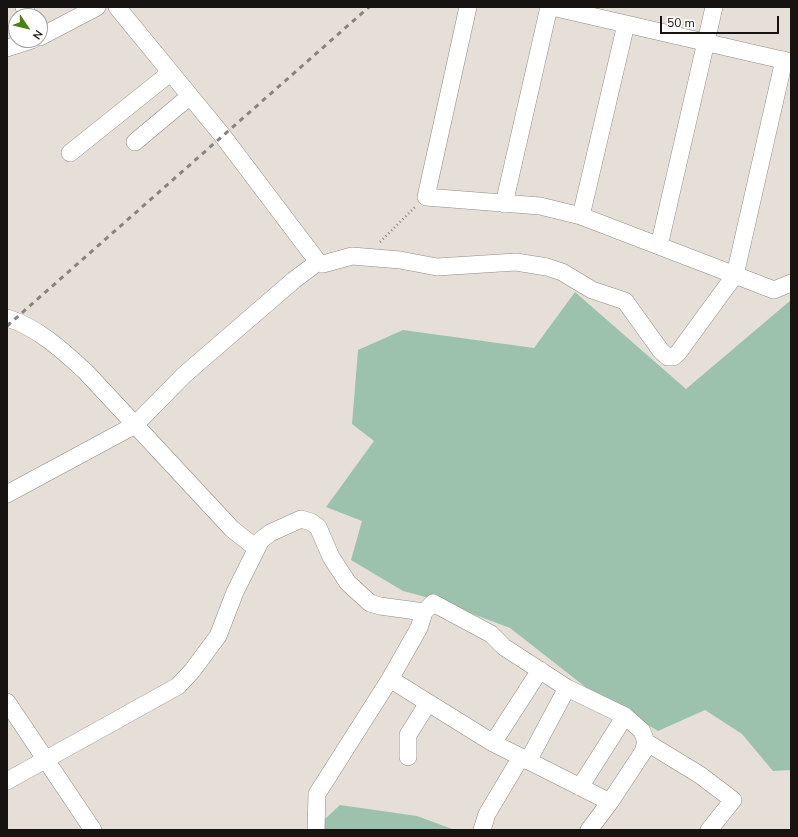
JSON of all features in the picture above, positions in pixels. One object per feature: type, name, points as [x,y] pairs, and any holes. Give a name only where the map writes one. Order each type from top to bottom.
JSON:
[{"type":"street","points":[[48,33],[97,7]]},
{"type":"street","points":[[117,7],[222,135],[318,262],[323,264],[352,256],[366,256],[400,260],[437,268],[516,262],[548,267],[562,272],[592,290],[625,301],[661,351],[668,357],[673,357],[678,353],[735,275],[788,61],[552,7]]},
{"type":"street","points":[[468,7],[426,197],[540,206],[581,216],[774,290],[791,283]]},
{"type":"street","points":[[504,204],[549,7]]},
{"type":"street","points":[[659,246],[714,7]]},
{"type":"street","points":[[581,216],[626,24]]},
{"type":"street","points":[[70,153],[170,73]]},
{"type":"street","points":[[135,142],[190,96]]},
{"type":"street","points":[[7,494],[135,425],[193,366],[294,280],[318,262]]},
{"type":"street","points":[[7,318],[33,330],[64,353],[96,382],[232,529],[256,548]]},
{"type":"street","points":[[7,781],[178,686],[192,671],[218,636],[235,592],[261,540],[270,533],[290,523],[301,519],[311,522],[318,527],[331,557],[348,583],[370,603],[380,606],[424,612]]},
{"type":"street","points":[[316,830],[317,794],[390,679],[419,628],[424,612],[433,603],[491,634],[504,647],[567,688],[625,716],[636,724],[642,731],[646,742],[643,752],[590,830]]},
{"type":"street","points":[[493,743],[540,670]]},
{"type":"street","points":[[390,679],[493,743],[610,802]]},
{"type":"street","points":[[482,830],[487,814],[525,759],[567,688]]},
{"type":"street","points":[[7,702],[47,759],[93,830]]},
{"type":"street","points":[[408,757],[408,735],[428,703]]},
{"type":"street","points":[[580,787],[625,716]]},
{"type":"street","points":[[646,742],[700,775],[733,800],[709,830]]},
{"type":"path","points":[[366,256],[426,197]]},
{"type":"green space","points":[[575,292],[686,389],[791,300],[791,770],[773,771],[742,734],[705,710],[658,731],[588,689],[510,628],[433,599],[403,591],[351,560],[362,521],[326,507],[374,441],[352,424],[358,350],[403,330],[534,348]]},
{"type":"green space","points":[[340,805],[417,816],[455,830],[313,830]]},
{"type":"railway","points":[[7,326],[369,7]]}]
